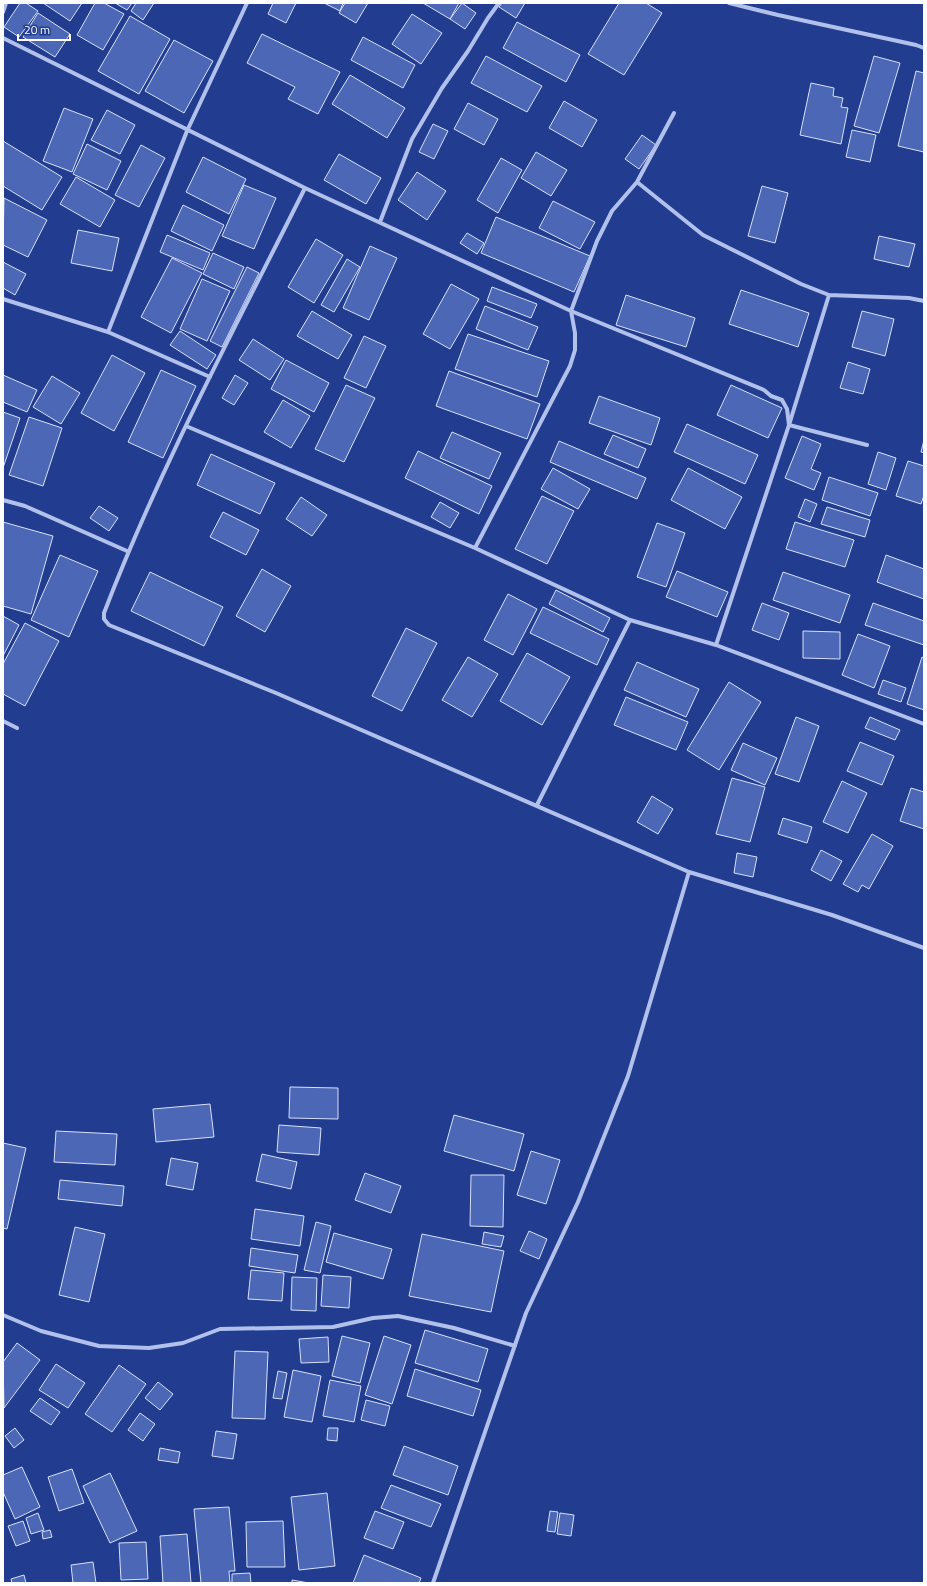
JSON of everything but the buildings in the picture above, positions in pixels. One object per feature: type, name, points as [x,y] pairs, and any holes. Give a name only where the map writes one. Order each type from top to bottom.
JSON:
[{"type":"street","points":[[3,12],[6,3]]},
{"type":"street","points":[[108,332],[187,131],[247,3]]},
{"type":"street","points":[[380,222],[412,139],[442,88],[499,3]]},
{"type":"street","points":[[729,3],[778,15],[916,44],[924,48]]},
{"type":"street","points":[[3,38],[187,131],[305,188],[571,311],[764,390],[772,396],[782,400],[788,409],[790,425]]},
{"type":"street","points":[[475,548],[570,366],[575,350],[575,333],[571,311],[597,241],[612,211],[637,182],[674,113]]},
{"type":"street","points":[[637,182],[702,235],[801,284],[829,295],[909,298],[924,300]]},
{"type":"street","points":[[305,188],[186,426],[128,551],[104,613],[104,619],[109,625],[276,692],[689,872],[825,913],[924,948]]},
{"type":"street","points":[[716,645],[790,425],[829,295]]},
{"type":"street","points":[[3,299],[108,332],[210,377]]},
{"type":"street","points":[[790,425],[867,445]]},
{"type":"street","points":[[186,426],[475,548],[630,620],[716,645],[924,724]]},
{"type":"street","points":[[3,500],[24,506],[128,551]]},
{"type":"street","points":[[537,805],[630,620]]},
{"type":"street","points":[[3,721],[17,728]]},
{"type":"street","points":[[433,1583],[526,1313],[578,1202],[628,1076],[689,872]]},
{"type":"street","points":[[3,1315],[40,1331],[99,1346],[149,1348],[183,1343],[220,1329],[333,1327],[373,1318],[398,1316],[454,1328],[515,1346]]}]
